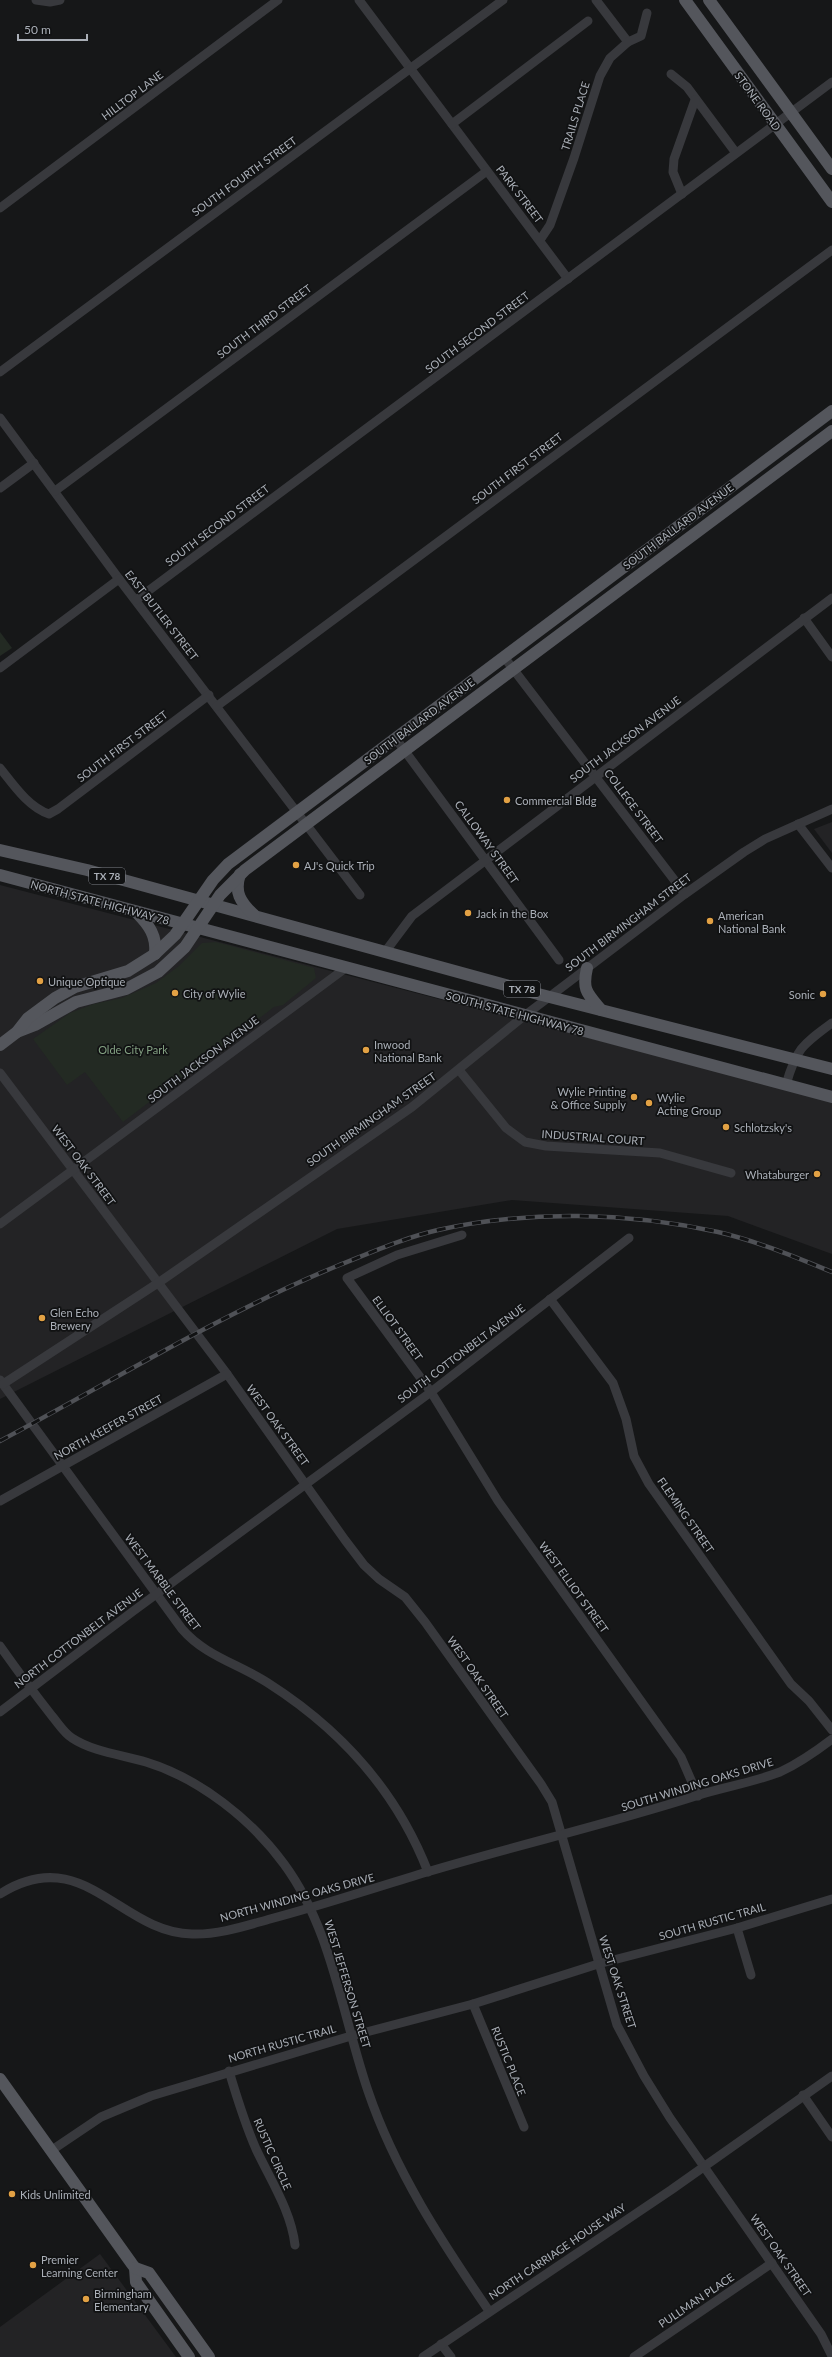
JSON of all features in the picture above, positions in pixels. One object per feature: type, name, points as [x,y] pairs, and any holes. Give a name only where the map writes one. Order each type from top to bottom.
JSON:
[{"type":"main road","name":"STONE ROAD","points":[[685,0],[832,202]]},
{"type":"main road","name":"STONE ROAD","points":[[709,0],[832,169]]},
{"type":"main road","name":"SOUTH BALLARD AVENUE","points":[[0,1045],[17,1032],[28,1018],[55,998],[75,987],[128,971],[155,954],[182,924],[213,880],[228,864],[832,411]]},
{"type":"main road","name":"SOUTH BALLARD AVENUE","points":[[17,1032],[35,1025],[76,1002],[126,989],[150,978],[178,956],[199,928],[214,904],[240,874],[307,825],[513,668],[832,431]]},
{"type":"main road","points":[[682,523],[691,536]]},
{"type":"main road","name":"TX 78","points":[[0,850],[86,870],[601,1010],[832,1069]]},
{"type":"main road","points":[[240,874],[238,895],[244,906],[254,916]]},
{"type":"main road","name":"NORTH STATE HIGHWAY 78","points":[[0,875],[137,913],[199,928]]},
{"type":"main road","points":[[137,913],[152,929],[156,945],[155,954]]},
{"type":"main road","name":"SOUTH STATE HIGHWAY 78","points":[[199,928],[832,1097]]},
{"type":"main road","points":[[588,968],[584,984],[585,989],[601,1010]]},
{"type":"main road","points":[[0,2079],[135,2268],[136,2282],[189,2357]]},
{"type":"main road","points":[[135,2268],[149,2273],[209,2357]]},
{"type":"street","points":[[36,0],[50,2],[60,0]]},
{"type":"street","name":"HILLTOP LANE","points":[[0,208],[278,0]]},
{"type":"street","name":"PARK STREET","points":[[359,0],[568,279]]},
{"type":"street","name":"SOUTH FOURTH STREET","points":[[0,372],[503,0]]},
{"type":"street","points":[[596,0],[628,42]]},
{"type":"street","name":"TRAILS PLACE","points":[[540,240],[550,225],[574,158],[600,76],[610,58],[628,42],[641,36],[647,13]]},
{"type":"street","points":[[452,124],[588,21]]},
{"type":"street","points":[[671,74],[687,87],[695,100],[736,153]]},
{"type":"street","name":"SOUTH SECOND STREET","points":[[136,600],[832,82]]},
{"type":"street","points":[[682,194],[673,172],[674,159],[695,100]]},
{"type":"street","name":"SOUTH THIRD STREET","points":[[55,491],[487,171]]},
{"type":"street","name":"SOUTH FIRST STREET","points":[[217,706],[832,250]]},
{"type":"street","name":"EAST BUTLER STREET","points":[[0,418],[119,579],[209,695],[360,895]]},
{"type":"street","points":[[0,488],[34,463]]},
{"type":"street","points":[[0,668],[119,579]]},
{"type":"street","name":"SOUTH JACKSON AVENUE","points":[[385,952],[412,916],[832,598]]},
{"type":"street","points":[[804,618],[832,657]]},
{"type":"street","name":"COLLEGE STREET","points":[[504,657],[685,894]]},
{"type":"street","name":"SOUTH FIRST STREET","points":[[0,768],[31,804],[39,810],[49,814],[58,809],[209,695]]},
{"type":"street","name":"CALLOWAY STREET","points":[[396,739],[559,960]]},
{"type":"street","name":"SOUTH BIRMINGHAM STREET","points":[[1,1382],[158,1283],[412,1107],[550,996],[685,894],[744,852],[798,824],[832,809]]},
{"type":"street","points":[[798,824],[832,868]]},
{"type":"street","name":"SOUTH JACKSON AVENUE","points":[[0,1224],[347,967]]},
{"type":"street","points":[[786,1085],[794,1059],[804,1044],[832,1023]]},
{"type":"street","name":"INDUSTRIAL COURT","points":[[459,1070],[506,1128],[525,1142],[546,1146],[660,1154],[731,1173]]},
{"type":"street","name":"WEST OAK STREET","points":[[0,1073],[227,1374],[364,1565],[379,1579],[405,1598],[425,1622],[541,1784],[552,1802],[598,1964],[618,2025],[631,2052],[670,2118],[821,2334],[832,2356]]},
{"type":"street","name":"ELLIOT STREET","points":[[431,1392],[347,1278],[397,1255],[462,1235]]},
{"type":"street","name":"SOUTH COTTONBELT AVENUE","points":[[306,1483],[431,1392],[629,1238]]},
{"type":"street","name":"FLEMING STREET","points":[[550,1299],[613,1383],[626,1419],[634,1456],[649,1484],[791,1684],[810,1701],[832,1730]]},
{"type":"street","name":"NORTH KEEFER STREET","points":[[0,1501],[227,1374]]},
{"type":"street","name":"WEST MARBLE STREET","points":[[1,1382],[156,1594],[193,1642],[205,1651],[243,1668],[269,1684],[320,1720],[344,1741],[385,1792],[416,1842],[428,1872]]},
{"type":"street","name":"WEST ELLIOT STREET","points":[[431,1392],[498,1501],[681,1757],[698,1796]]},
{"type":"street","name":"NORTH COTTONBELT AVENUE","points":[[0,1712],[306,1483]]},
{"type":"street","name":"WEST JEFFERSON STREET","points":[[0,1646],[31,1690],[72,1739],[112,1753],[148,1762],[179,1776],[207,1792],[240,1816],[283,1862],[303,1892],[320,1930],[368,2092],[388,2142],[410,2189],[447,2249],[489,2311]]},
{"type":"street","name":"SOUTH WINDING OAKS DRIVE","points":[[561,1835],[657,1809],[779,1772],[806,1758],[832,1739]]},
{"type":"street","name":"NORTH WINDING OAKS DRIVE","points":[[0,1894],[29,1880],[63,1879],[88,1886],[164,1929],[190,1934],[211,1933],[311,1908],[428,1872],[561,1835]]},
{"type":"street","name":"SOUTH RUSTIC TRAIL","points":[[598,1964],[737,1928],[832,1899]]},
{"type":"street","points":[[737,1928],[751,1975]]},
{"type":"street","name":"NORTH RUSTIC TRAIL","points":[[52,2150],[101,2117],[151,2096],[230,2071],[351,2036],[473,2004],[598,1964]]},
{"type":"street","name":"RUSTIC PLACE","points":[[473,2004],[524,2127]]},
{"type":"street","name":"RUSTIC CIRCLE","points":[[230,2071],[244,2118],[256,2148],[291,2221],[295,2245]]},
{"type":"street","name":"NORTH CARRIAGE HOUSE WAY","points":[[423,2357],[704,2166],[832,2076]]},
{"type":"street","points":[[803,2095],[832,2137]]},
{"type":"street","name":"PULLMAN PLACE","points":[[634,2357],[772,2263]]},
{"type":"street","points":[[442,2344],[451,2357]]},
{"type":"shaded area","points":[[832,822],[832,853],[814,829]]},
{"type":"shaded area","points":[[0,885],[832,1101],[832,1254],[728,1216],[512,1200],[337,1229],[0,1399]]},
{"type":"shaded area","name":"Birmingham Elementary","points":[[100,2254],[176,2357],[0,2357],[0,2327]]},
{"type":"green space","points":[[0,632],[12,648],[0,656]]},
{"type":"green space","name":"Olde City Park","points":[[216,942],[314,968],[316,978],[283,1005],[274,1007],[123,1122],[85,1072],[67,1085],[33,1039],[70,1013],[94,1004],[122,998],[156,983],[179,966],[202,943]]},
{"type":"railway","points":[[0,1441],[166,1349],[251,1305],[293,1285],[374,1251],[399,1241],[438,1230],[507,1219],[543,1217],[578,1216],[649,1220],[684,1225],[733,1236],[776,1250],[832,1272]]},
{"type":"place","name":"Commercial Bldg","points":[[507,800]]},
{"type":"place","name":"AJ's Quick Trip","points":[[296,865]]},
{"type":"place","name":"Jack in the Box","points":[[468,913]]},
{"type":"place","name":"American National Bank","points":[[710,921]]},
{"type":"place","name":"Unique Optique","points":[[40,981]]},
{"type":"place","name":"City of Wylie","points":[[175,993]]},
{"type":"place","name":"Sonic","points":[[823,994]]},
{"type":"place","name":"Inwood National Bank","points":[[366,1050]]},
{"type":"place","name":"Wylie Printing & Office Supply","points":[[634,1097]]},
{"type":"place","name":"Wylie Acting Group","points":[[649,1103]]},
{"type":"place","name":"Schlotzsky's","points":[[726,1127]]},
{"type":"place","name":"Whataburger","points":[[817,1174]]},
{"type":"place","name":"Glen Echo Brewery","points":[[42,1318]]},
{"type":"place","name":"Kids Unlimited","points":[[12,2194]]},
{"type":"place","name":"Premier Learning Center","points":[[33,2265]]},
{"type":"place","name":"Birmingham Elementary","points":[[86,2299]]}]
